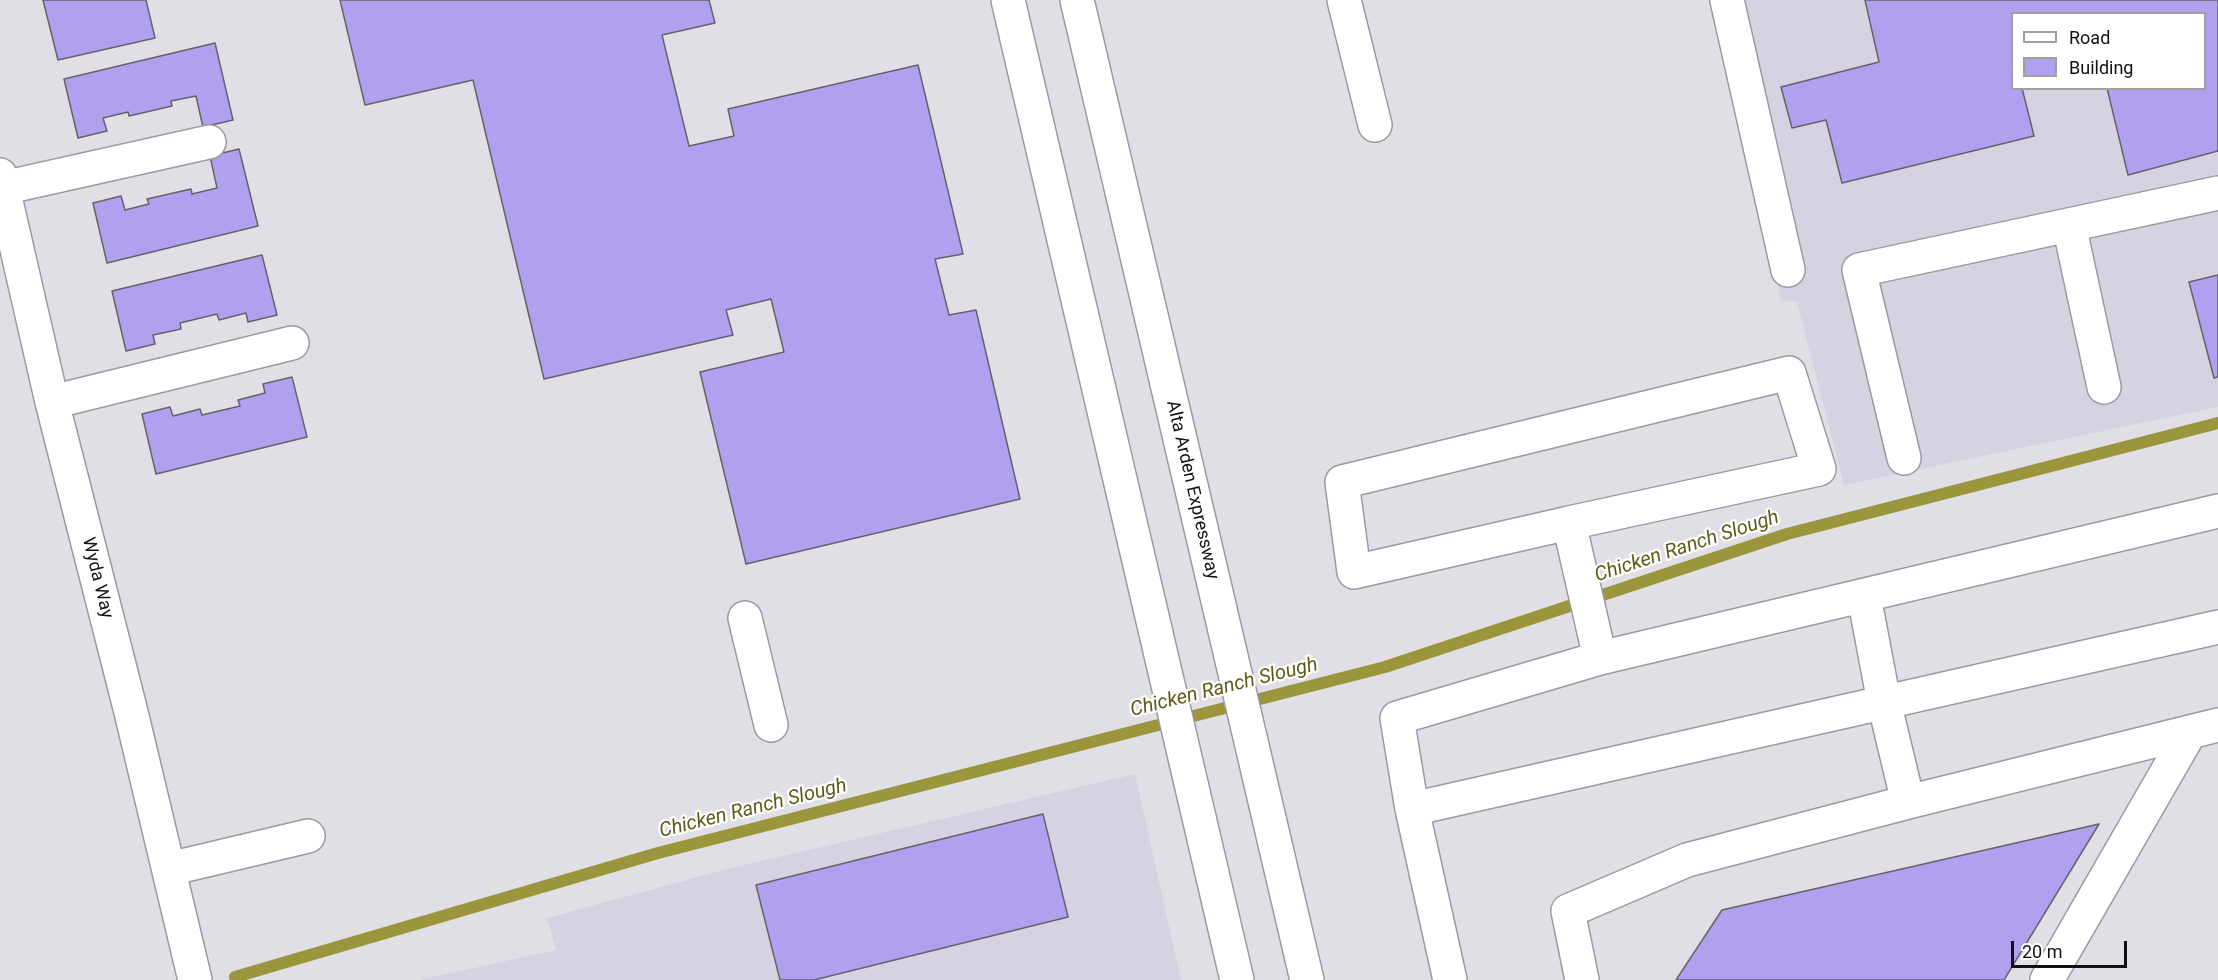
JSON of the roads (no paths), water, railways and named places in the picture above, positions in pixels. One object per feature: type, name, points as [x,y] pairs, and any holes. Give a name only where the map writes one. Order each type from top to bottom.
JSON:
[{"type":"main road","points":[[1008,0],[1237,980]]},
{"type":"main road","name":"Alta Arden Expressway","points":[[1077,0],[1307,980]]},
{"type":"main road","points":[[1344,0],[1376,125]]},
{"type":"main road","points":[[1727,0],[1788,270]]},
{"type":"main road","points":[[2,182],[209,142]]},
{"type":"main road","name":"Wyda Way","points":[[2,182],[52,402],[170,869],[195,980]]},
{"type":"main road","points":[[1904,458],[1859,270],[2218,193]]},
{"type":"main road","points":[[2069,225],[2104,387]]},
{"type":"main road","points":[[52,402],[292,343]]},
{"type":"main road","points":[[1789,373],[1819,469],[1571,533],[1354,572],[1342,482],[1789,373]]},
{"type":"main road","points":[[1450,980],[1412,809],[1397,718],[1597,647],[1864,596],[2218,511]]},
{"type":"main road","points":[[1571,533],[1597,647]]},
{"type":"main road","points":[[1864,596],[1884,702],[1908,802]]},
{"type":"main road","points":[[745,618],[771,725]]},
{"type":"main road","points":[[1412,809],[2218,627]]},
{"type":"main road","points":[[1582,980],[1568,911],[1687,860],[2204,728]]},
{"type":"main road","points":[[2047,980],[2204,728]]},
{"type":"main road","points":[[170,869],[308,836]]},
{"type":"waterway","name":"Chicken Ranch Slough","points":[[235,977],[658,853],[1385,667],[1787,534],[2218,423]]}]
